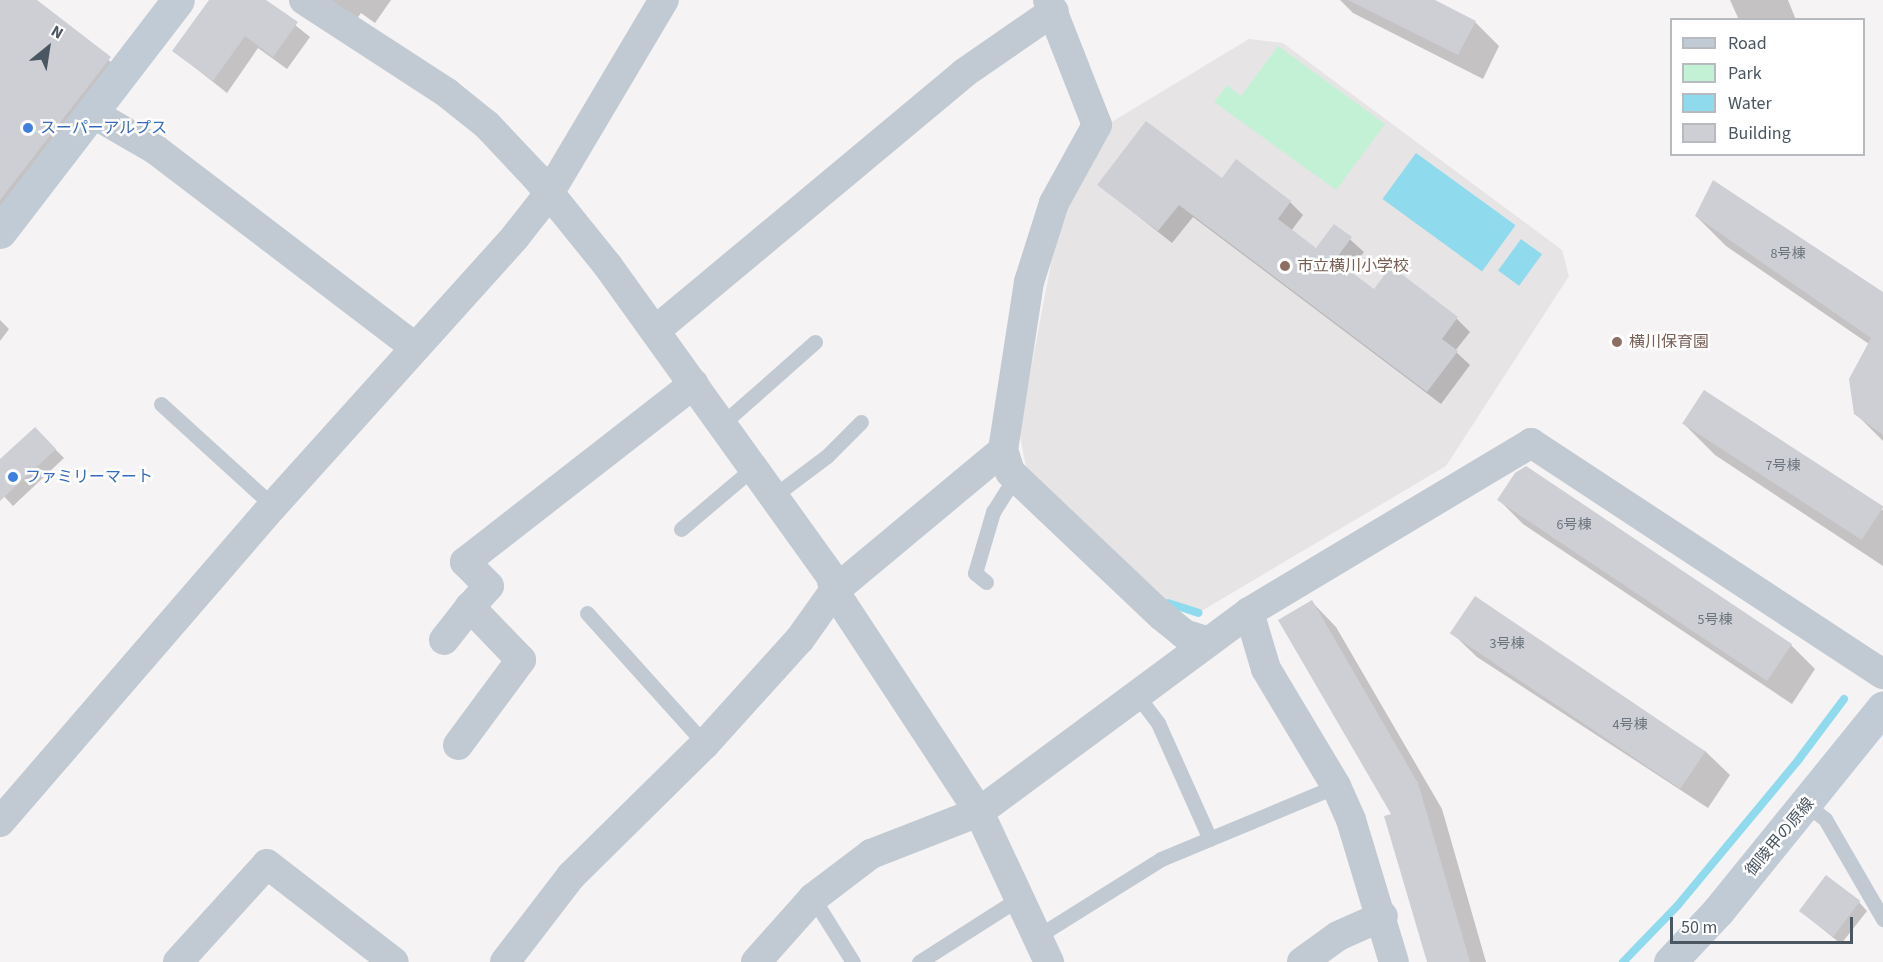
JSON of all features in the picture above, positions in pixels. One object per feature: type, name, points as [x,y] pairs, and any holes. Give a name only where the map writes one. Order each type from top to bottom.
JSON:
[{"type":"street","points":[[0,232],[94,114],[178,0]]},
{"type":"street","points":[[304,0],[447,93],[487,125],[548,195],[656,330],[831,576],[834,591],[979,812],[1043,949]]},
{"type":"street","points":[[0,822],[273,506],[515,237],[548,195],[664,0]]},
{"type":"street","points":[[656,330],[964,73],[1051,6],[1097,125],[1054,203],[1029,282],[1003,450],[1015,477],[1162,616],[1184,634],[1206,641]]},
{"type":"street","points":[[94,114],[156,150],[415,347]]},
{"type":"street","points":[[444,640],[489,586],[465,562],[694,384]]},
{"type":"street","points":[[756,962],[813,898],[871,854],[979,812],[1206,641],[1249,612],[1532,443],[1883,674]]},
{"type":"street","points":[[505,962],[571,876],[705,744],[800,639],[834,591],[1003,450]]},
{"type":"street","points":[[455,745],[521,660],[470,607]]},
{"type":"street","points":[[1249,612],[1266,669],[1336,786],[1383,916],[1394,962]]},
{"type":"street","name":"御陵甲の原線","points":[[1670,962],[1719,911],[1807,805],[1883,707]]},
{"type":"street","points":[[178,962],[267,864],[394,962]]},
{"type":"street","points":[[1302,962],[1338,936],[1383,916]]},
{"type":"lane","points":[[722,424],[815,342]]},
{"type":"lane","points":[[161,404],[273,506]]},
{"type":"lane","points":[[775,495],[827,456],[861,422]]},
{"type":"lane","points":[[681,529],[754,467]]},
{"type":"lane","points":[[986,582],[975,573],[993,512],[1015,477]]},
{"type":"lane","points":[[586,613],[705,744]]},
{"type":"lane","points":[[1137,695],[1158,723],[1210,839]]},
{"type":"lane","points":[[1043,949],[1161,860],[1336,786]]},
{"type":"lane","points":[[1807,805],[1825,819],[1883,919]]},
{"type":"lane","points":[[813,898],[853,962]]},
{"type":"lane","points":[[919,962],[1018,899]]},
{"type":"shaded area","points":[[1249,39],[1283,43],[1562,250],[1569,276],[1446,466],[1198,613],[1171,606],[1026,467],[1019,431],[1053,253],[1070,196],[1110,123]]},
{"type":"green space","points":[[1278,46],[1385,124],[1336,190],[1214,102],[1227,85],[1241,96]]},
{"type":"water","points":[[1416,153],[1516,225],[1482,271],[1382,199]]},
{"type":"water","points":[[1521,239],[1542,254],[1519,286],[1498,271]]},
{"type":"building","name":"スーパーアルプス","points":[[0,0],[37,0],[111,57],[0,200]]},
{"type":"building","points":[[209,0],[266,0],[298,22],[273,57],[245,36],[213,81],[172,51]]},
{"type":"building","points":[[1348,0],[1435,0],[1476,21],[1458,55]]},
{"type":"building","points":[[1146,121],[1222,178],[1236,159],[1291,201],[1278,219],[1316,248],[1334,224],[1352,237],[1335,260],[1374,289],[1391,266],[1458,317],[1442,339],[1458,351],[1427,392],[1179,205],[1158,231],[1097,185]]},
{"type":"building","points":[[1713,180],[1883,292],[1883,435],[1854,414],[1849,379],[1871,338],[1695,216]]},
{"type":"building","points":[[1704,390],[1883,506],[1862,540],[1682,424]]},
{"type":"building","name":"ファミリーマート","points":[[35,427],[56,449],[0,501],[0,459]]},
{"type":"building","points":[[1526,466],[1792,644],[1767,681],[1497,500],[1515,473]]},
{"type":"building","points":[[1475,596],[1705,751],[1680,789],[1450,633]]},
{"type":"building","points":[[1312,600],[1418,783],[1470,962],[1427,962],[1384,816],[1391,814],[1278,620]]},
{"type":"building","points":[[1826,875],[1860,901],[1833,937],[1799,911]]},
{"type":"waterway","points":[[1168,603],[1198,613]]},
{"type":"waterway","points":[[1623,962],[1678,905],[1799,759],[1844,699]]},
{"type":"place","name":"スーパーアルプス","points":[[28,128]]},
{"type":"place","name":"市立横川小学校","points":[[1285,266]]},
{"type":"place","name":"横川保育園","points":[[1617,342]]},
{"type":"place","name":"ファミリーマート","points":[[13,477]]}]
